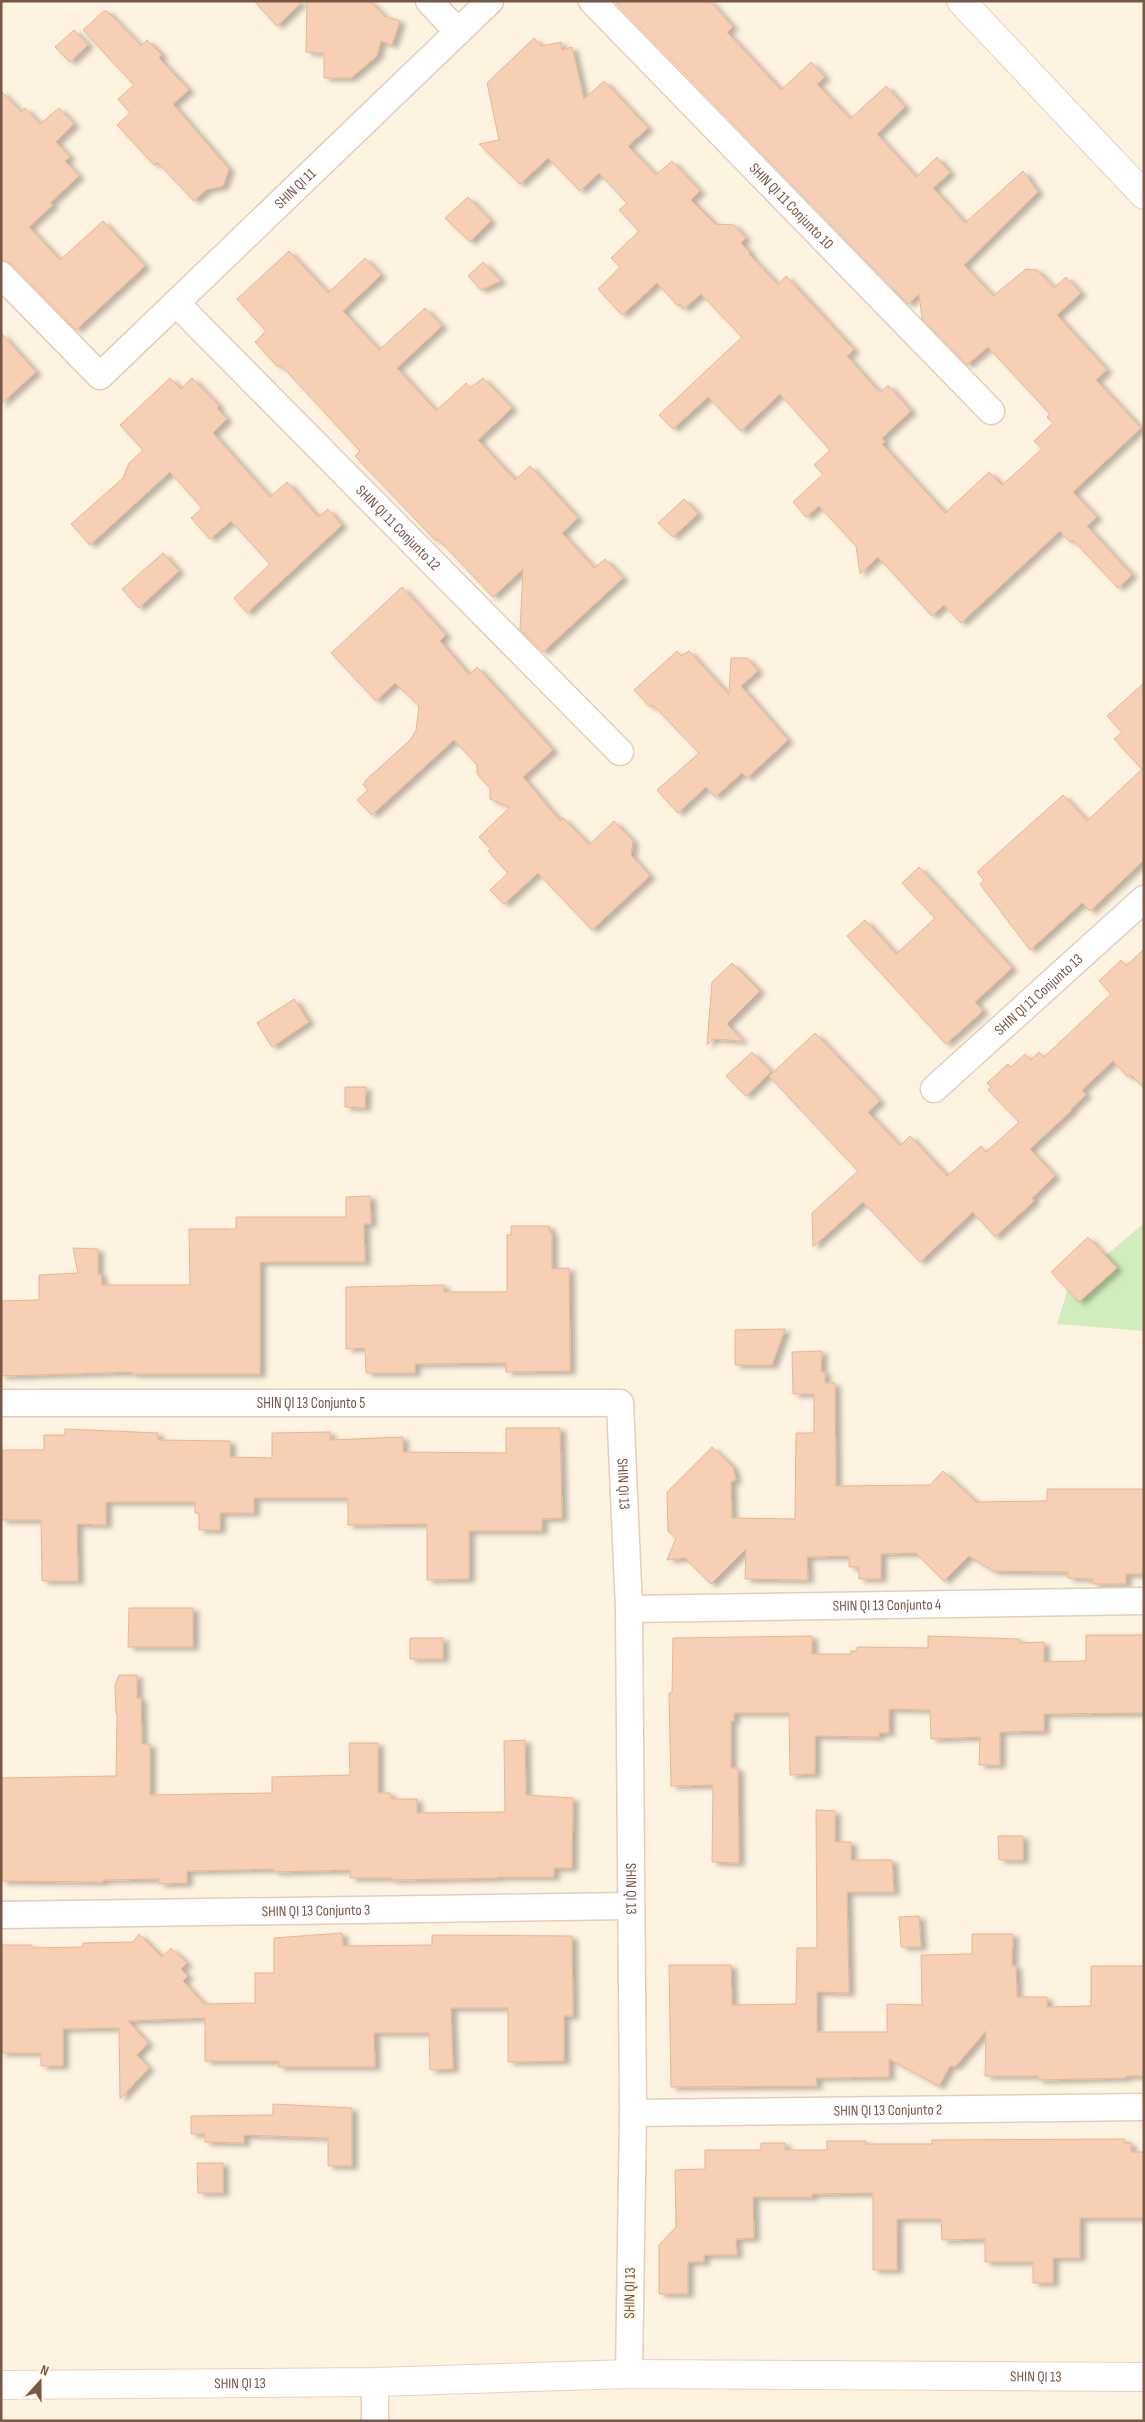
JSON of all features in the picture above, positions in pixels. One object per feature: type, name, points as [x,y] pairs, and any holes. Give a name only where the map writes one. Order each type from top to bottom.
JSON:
[{"type":"street","points":[[429,1],[458,32]]},
{"type":"street","name":"SHIN QI 11","points":[[1,275],[100,376],[490,1]]},
{"type":"street","name":"SHIN QI 11 Conjunto 10","points":[[592,1],[991,411]]},
{"type":"street","points":[[961,1],[1144,195]]},
{"type":"street","name":"SHIN QI 11 Conjunto 12","points":[[176,303],[620,752]]},
{"type":"street","name":"SHIN QI 11 Conjunto 13","points":[[934,1089],[1144,899]]},
{"type":"street","name":"SHIN QI 13 Conjunto 5","points":[[1,1403],[620,1403]]},
{"type":"street","name":"SHIN QI 13","points":[[620,1403],[629,1609],[633,2113],[629,2374]]},
{"type":"street","name":"SHIN QI 13 Conjunto 4","points":[[629,1609],[1144,1602]]},
{"type":"street","name":"SHIN QI 13 Conjunto 3","points":[[1,1915],[630,1906]]},
{"type":"street","name":"SHIN QI 13 Conjunto 2","points":[[633,2113],[1144,2106]]},
{"type":"street","name":"SHIN QI 13","points":[[1,2385],[375,2382],[629,2374],[1144,2377]]},
{"type":"street","points":[[375,2382],[375,2421]]},
{"type":"green space","points":[[1144,1223],[1144,1331],[1057,1324],[1068,1288]]},
{"type":"building","points":[[254,1],[303,1],[277,26]]},
{"type":"building","points":[[307,1],[370,1],[384,16],[400,21],[392,45],[381,41],[377,56],[351,78],[324,78],[324,53],[306,52]]},
{"type":"building","points":[[614,1],[710,1],[733,27],[727,32],[781,90],[811,62],[825,77],[817,84],[850,119],[886,86],[905,107],[877,134],[916,177],[937,157],[950,173],[933,188],[965,223],[1023,171],[1038,192],[964,265],[993,296],[1026,269],[1037,270],[1054,288],[1066,277],[1081,293],[1057,315],[1107,370],[1096,380],[1141,428],[1073,492],[1097,517],[1087,526],[1132,575],[1118,588],[1073,540],[1070,542],[1060,531],[961,623],[944,605],[932,616],[878,557],[860,574],[856,546],[819,506],[806,517],[793,502],[823,474],[814,465],[830,450],[780,394],[741,431],[708,397],[673,429],[659,415],[742,337],[701,294],[684,309],[680,304],[678,306],[657,283],[622,315],[598,289],[620,267],[611,258],[639,231],[619,210],[627,203],[599,173],[580,191],[548,158],[520,184],[479,144],[499,140],[487,83],[534,38],[541,46],[561,42],[562,50],[572,47],[584,99],[604,81],[648,128],[628,146],[656,175],[672,161],[700,191],[691,200],[715,224],[734,225],[746,238],[741,243],[750,252],[749,254],[778,285],[786,276],[854,350],[847,356],[880,393],[888,385],[911,411],[882,438],[885,442],[882,444],[945,513],[989,472],[1002,485],[1042,449],[1034,441],[1053,423],[1047,417],[1050,414],[988,347],[967,365],[922,319],[919,294],[908,304]]},
{"type":"building","points":[[104,11],[107,11],[141,46],[147,40],[162,55],[159,58],[189,90],[173,104],[229,169],[223,186],[206,190],[194,201],[157,162],[154,165],[117,125],[130,113],[118,99],[134,85],[83,30]]},
{"type":"building","points":[[74,30],[88,45],[70,62],[55,47]]},
{"type":"building","points":[[1,91],[21,112],[25,108],[40,124],[59,108],[74,124],[56,142],[70,157],[65,161],[79,176],[50,203],[53,205],[29,227],[60,260],[103,221],[145,266],[76,330],[12,264],[1,260]]},
{"type":"building","points":[[468,197],[491,221],[470,242],[445,218]]},
{"type":"building","points":[[289,251],[328,293],[365,258],[381,275],[343,311],[379,350],[425,308],[442,326],[397,368],[436,411],[466,383],[470,388],[483,378],[512,408],[478,440],[515,480],[530,466],[578,518],[562,533],[594,568],[605,559],[623,578],[543,652],[520,630],[523,569],[493,597],[438,539],[436,541],[355,456],[360,451],[281,365],[278,367],[255,342],[266,331],[237,299]]},
{"type":"building","points":[[483,262],[501,281],[481,290],[468,276]]},
{"type":"building","points":[[1,333],[36,372],[1,404]]},
{"type":"building","points":[[170,378],[181,389],[192,378],[219,406],[217,408],[227,419],[213,433],[270,497],[287,482],[318,517],[328,509],[342,525],[247,613],[234,598],[270,564],[231,521],[210,539],[191,518],[202,508],[170,472],[90,545],[71,524],[123,478],[129,463],[143,450],[120,425]]},
{"type":"building","points":[[684,499],[698,514],[673,537],[658,523]]},
{"type":"building","points":[[163,553],[179,571],[139,608],[122,589]]},
{"type":"building","points":[[402,587],[446,635],[440,641],[469,675],[477,667],[553,750],[523,777],[560,821],[563,818],[589,845],[614,821],[633,841],[631,855],[650,876],[592,930],[538,873],[504,904],[490,890],[508,873],[488,851],[491,849],[479,837],[510,807],[490,799],[490,788],[477,774],[477,765],[454,740],[372,815],[357,800],[368,790],[363,785],[366,780],[411,739],[416,730],[419,706],[395,683],[376,701],[331,653]]},
{"type":"building","points":[[677,651],[681,656],[689,651],[729,695],[731,658],[747,658],[758,671],[741,686],[788,740],[747,778],[742,773],[715,797],[706,787],[678,813],[657,790],[699,753],[653,705],[650,707],[634,690]]},
{"type":"building","points":[[1144,683],[1144,860],[1090,911],[1082,903],[1030,950],[980,884],[984,880],[977,872],[1063,795],[1087,821],[1142,769],[1114,739],[1122,732],[1107,716]]},
{"type":"building","points":[[919,867],[1012,968],[975,1002],[983,1011],[946,1044],[847,936],[865,920],[896,954],[935,918],[902,883]]},
{"type":"building","points":[[1144,949],[1144,1088],[1131,1075],[1128,1077],[1113,1061],[1082,1090],[1086,1095],[1030,1149],[1055,1176],[1032,1198],[1034,1201],[995,1237],[973,1212],[920,1262],[863,1202],[813,1247],[812,1213],[858,1171],[769,1076],[815,1033],[880,1101],[868,1112],[900,1146],[910,1136],[947,1176],[981,1146],[986,1152],[1019,1122],[988,1090],[991,1087],[987,1083],[1008,1064],[1011,1067],[1025,1054],[1031,1060],[1039,1052],[1044,1057],[1111,994],[1099,981],[1121,960],[1126,966]]},
{"type":"building","points":[[732,963],[760,991],[727,1024],[743,1041],[713,1039],[707,1045],[712,982]]},
{"type":"building","points":[[294,999],[309,1022],[272,1047],[257,1023]]},
{"type":"building","points":[[752,1052],[771,1072],[746,1096],[726,1076]]},
{"type":"building","points":[[345,1087],[366,1087],[365,1108],[345,1107]]},
{"type":"building","points":[[370,1196],[371,1224],[364,1224],[365,1262],[260,1262],[260,1374],[132,1374],[132,1372],[1,1376],[1,1301],[39,1300],[39,1275],[78,1273],[73,1248],[98,1249],[98,1274],[101,1274],[102,1285],[190,1285],[189,1229],[236,1229],[236,1217],[346,1217],[346,1197]]},
{"type":"building","points":[[511,1226],[549,1226],[550,1233],[552,1233],[552,1269],[569,1268],[570,1371],[506,1372],[506,1363],[415,1364],[415,1373],[366,1373],[365,1348],[346,1349],[346,1287],[444,1285],[444,1292],[507,1292],[507,1235],[511,1235]]},
{"type":"building","points":[[1088,1237],[1117,1268],[1079,1302],[1051,1272]]},
{"type":"building","points":[[785,1329],[772,1365],[735,1365],[735,1330]]},
{"type":"building","points":[[822,1351],[821,1372],[825,1372],[825,1383],[835,1383],[836,1486],[930,1485],[943,1471],[976,1502],[1047,1501],[1047,1489],[1144,1489],[1144,1574],[1126,1574],[1126,1584],[1093,1584],[1093,1579],[1068,1578],[1068,1572],[993,1571],[969,1556],[944,1581],[916,1553],[881,1554],[881,1579],[859,1579],[859,1567],[849,1567],[849,1556],[807,1557],[808,1580],[745,1579],[746,1549],[711,1584],[685,1558],[667,1560],[676,1538],[668,1531],[667,1492],[712,1447],[733,1467],[736,1480],[731,1482],[732,1518],[795,1519],[796,1433],[814,1433],[814,1394],[793,1394],[792,1352]]},
{"type":"building","points":[[506,1428],[560,1428],[562,1518],[542,1519],[542,1531],[469,1531],[469,1579],[427,1580],[427,1524],[348,1525],[348,1498],[254,1498],[254,1513],[220,1513],[220,1530],[199,1530],[199,1513],[195,1513],[195,1502],[106,1502],[106,1525],[77,1524],[78,1581],[42,1581],[41,1520],[1,1520],[2,1450],[44,1450],[44,1435],[65,1435],[65,1429],[158,1433],[158,1440],[230,1441],[230,1457],[272,1458],[272,1433],[330,1432],[330,1440],[403,1437],[403,1452],[506,1453]]},
{"type":"building","points":[[129,1608],[193,1608],[193,1647],[128,1647]]},
{"type":"building","points":[[1086,1635],[1144,1635],[1144,1713],[1044,1714],[1044,1731],[1000,1732],[1000,1765],[979,1765],[980,1737],[931,1739],[930,1710],[889,1709],[889,1733],[879,1733],[879,1737],[815,1736],[815,1774],[790,1775],[789,1713],[734,1713],[734,1721],[731,1721],[731,1768],[738,1768],[739,1863],[712,1862],[713,1785],[671,1786],[669,1693],[672,1693],[673,1638],[812,1636],[812,1654],[851,1654],[851,1651],[857,1651],[857,1647],[928,1648],[928,1636],[1019,1639],[1019,1643],[1044,1642],[1044,1662],[1086,1661]]},
{"type":"building","points":[[410,1638],[443,1638],[443,1659],[410,1659]]},
{"type":"building","points":[[119,1675],[137,1675],[137,1698],[141,1698],[142,1744],[150,1744],[150,1795],[272,1793],[272,1777],[350,1775],[349,1743],[378,1743],[378,1793],[390,1793],[391,1799],[417,1799],[417,1813],[505,1812],[504,1741],[525,1740],[526,1795],[573,1798],[572,1868],[554,1868],[554,1877],[391,1880],[391,1878],[350,1878],[350,1870],[274,1872],[273,1869],[187,1871],[187,1883],[159,1884],[159,1879],[103,1880],[103,1882],[1,1881],[1,1778],[116,1776],[117,1714],[115,1685]]},
{"type":"building","points":[[816,1810],[835,1811],[835,1842],[851,1842],[851,1860],[892,1860],[894,1892],[847,1892],[849,1993],[817,1992],[817,2032],[887,2032],[887,2004],[922,2005],[921,1955],[972,1954],[972,1934],[1013,1934],[1012,1966],[1016,1966],[1017,1997],[1047,1997],[1047,2007],[1091,2006],[1091,1966],[1144,1966],[1144,2076],[1038,2080],[1038,2076],[985,2076],[986,2031],[956,2066],[950,2066],[939,2086],[889,2059],[889,2077],[816,2078],[817,2086],[671,2087],[669,1965],[731,1965],[732,2005],[796,2004],[797,1948],[817,1948]]},
{"type":"building","points":[[998,1836],[1023,1836],[1023,1860],[999,1860]]},
{"type":"building","points":[[919,1916],[921,1947],[901,1947],[899,1917]]},
{"type":"building","points":[[342,1933],[343,1946],[432,1945],[432,1935],[572,1936],[573,2016],[564,2016],[564,2061],[508,2062],[508,2008],[451,2008],[453,2069],[430,2070],[429,2033],[374,2033],[375,2067],[278,2067],[279,2061],[205,2061],[205,2018],[128,2021],[148,2043],[137,2055],[149,2068],[120,2099],[119,2028],[63,2029],[63,2066],[41,2066],[41,2053],[1,2053],[1,1945],[32,1945],[32,1948],[83,1947],[83,1943],[133,1942],[139,1934],[162,1957],[171,1948],[187,1963],[181,1969],[188,1976],[183,1981],[204,2004],[255,2003],[255,1973],[274,1973],[274,1938]]},
{"type":"building","points":[[273,2104],[352,2108],[352,2166],[328,2166],[328,2138],[244,2135],[244,2143],[205,2142],[205,2134],[191,2134],[191,2116],[273,2115]]},
{"type":"building","points":[[1124,2139],[1124,2143],[1131,2143],[1131,2152],[1144,2152],[1144,2218],[1080,2218],[1080,2258],[1053,2258],[1053,2283],[1033,2283],[1033,2262],[985,2262],[985,2239],[942,2240],[941,2219],[897,2219],[897,2270],[873,2270],[873,2193],[812,2194],[812,2197],[753,2197],[754,2238],[736,2239],[737,2255],[704,2255],[704,2262],[688,2262],[688,2294],[659,2294],[659,2245],[676,2227],[675,2170],[705,2169],[705,2150],[761,2150],[761,2143],[785,2143],[785,2150],[827,2150],[827,2141],[866,2141],[866,2144],[932,2144],[932,2140]]},
{"type":"building","points":[[197,2163],[223,2163],[223,2193],[198,2193]]}]
